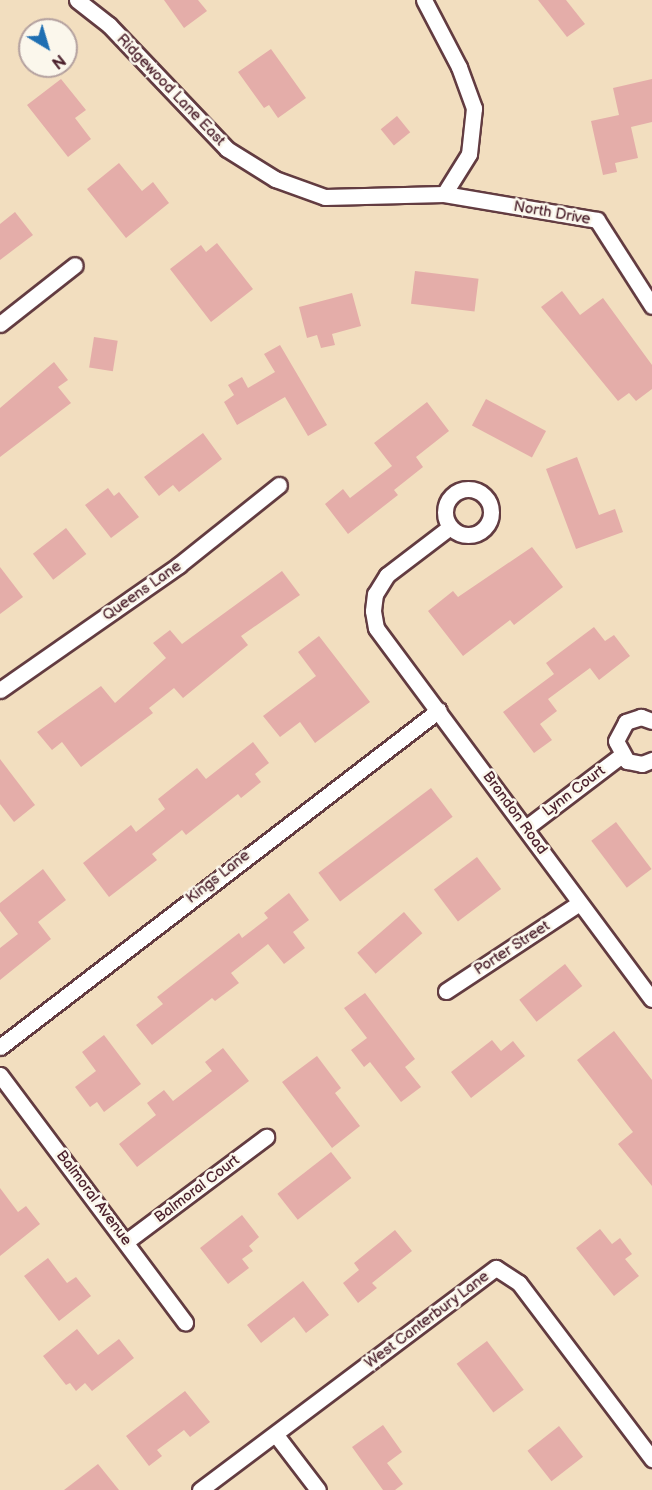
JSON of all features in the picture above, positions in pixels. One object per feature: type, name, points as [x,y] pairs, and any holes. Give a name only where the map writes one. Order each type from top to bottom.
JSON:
[{"type":"street","name":"Ridgewood Lane East","points":[[77,0],[109,25],[227,149],[275,179],[325,197],[444,194]]},
{"type":"street","points":[[424,0],[459,67],[474,108],[469,154],[444,194]]},
{"type":"street","name":"North Drive","points":[[444,194],[597,220],[652,306]]},
{"type":"street","points":[[0,324],[75,264]]},
{"type":"street","name":"Queens Lane","points":[[0,690],[179,565],[279,485]]},
{"type":"street","name":"Brandon Road","points":[[450,527],[387,575],[375,594],[372,611],[376,628],[527,827],[578,904],[652,999]]},
{"type":"street","name":"Kings Lane","points":[[0,1047],[439,710]]},
{"type":"street","points":[[652,721],[633,718],[621,727],[616,741],[622,755],[634,763],[652,760]]},
{"type":"street","name":"Lynn Court","points":[[527,827],[622,755]]},
{"type":"street","name":"Porter Street","points":[[446,991],[578,904]]},
{"type":"street","name":"Balmoral Avenue","points":[[0,1075],[127,1241],[185,1322]]},
{"type":"street","name":"Balmoral Court","points":[[127,1241],[266,1137]]},
{"type":"street","name":"West Canterbury Lane","points":[[276,1435],[496,1268],[519,1283],[652,1459]]},
{"type":"street","points":[[200,1490],[276,1435],[318,1490]]},
{"type":"building","points":[[164,0],[198,0],[207,11],[184,28]]},
{"type":"building","points":[[538,0],[566,0],[585,24],[567,37]]},
{"type":"building","points":[[271,49],[306,98],[278,118],[269,105],[264,108],[238,72]]},
{"type":"building","points":[[61,79],[86,110],[75,118],[91,139],[68,157],[27,105]]},
{"type":"building","points":[[652,79],[652,122],[631,127],[638,158],[615,163],[617,172],[603,175],[591,121],[619,115],[613,88]]},
{"type":"building","points":[[397,116],[410,132],[394,146],[381,129]]},
{"type":"building","points":[[119,163],[142,191],[153,182],[169,203],[126,238],[87,189]]},
{"type":"building","points":[[15,212],[33,235],[0,260],[0,224]]},
{"type":"building","points":[[217,243],[253,289],[211,322],[170,269],[201,245],[206,252]]},
{"type":"building","points":[[415,271],[479,279],[475,312],[411,304]]},
{"type":"building","points":[[562,291],[580,315],[603,298],[652,365],[652,389],[636,401],[629,393],[618,401],[541,307]]},
{"type":"building","points":[[352,293],[361,326],[332,334],[335,345],[321,348],[317,335],[307,338],[299,307]]},
{"type":"building","points":[[94,337],[118,341],[113,371],[89,368]]},
{"type":"building","points":[[280,345],[327,425],[308,436],[285,397],[237,425],[224,402],[234,395],[228,385],[242,377],[248,388],[275,372],[264,354]]},
{"type":"building","points":[[54,362],[68,380],[58,387],[71,403],[0,457],[0,408]]},
{"type":"building","points":[[486,399],[546,431],[532,457],[472,425]]},
{"type":"building","points":[[427,402],[449,431],[416,457],[423,467],[394,490],[398,495],[348,534],[325,504],[343,489],[350,498],[392,466],[374,443]]},
{"type":"building","points":[[203,433],[222,459],[179,492],[173,485],[159,496],[144,477]]},
{"type":"building","points":[[577,457],[599,515],[615,509],[623,532],[576,549],[546,469]]},
{"type":"building","points":[[108,488],[114,496],[119,492],[139,517],[111,538],[85,505]]},
{"type":"building","points":[[66,528],[86,554],[53,580],[33,554]]},
{"type":"building","points":[[532,547],[563,587],[514,625],[510,620],[463,656],[428,611],[453,591],[458,597]]},
{"type":"building","points":[[0,567],[23,597],[0,614]]},
{"type":"building","points":[[282,571],[300,595],[241,636],[248,645],[183,698],[174,688],[149,708],[153,713],[81,767],[62,742],[52,750],[37,732],[101,686],[115,703],[166,658],[153,643],[170,630],[182,644]]},
{"type":"building","points":[[594,627],[605,641],[614,635],[630,656],[599,680],[590,668],[548,699],[557,711],[540,724],[552,740],[534,753],[503,712],[554,674],[546,663]]},
{"type":"building","points":[[319,636],[370,702],[315,743],[300,722],[280,737],[263,716],[316,676],[298,652]]},
{"type":"building","points":[[253,742],[269,763],[255,774],[261,782],[241,798],[238,794],[186,835],[182,830],[152,854],[157,860],[109,897],[83,863],[131,825],[136,832],[165,809],[158,799],[197,768],[206,779]]},
{"type":"building","points":[[0,759],[35,805],[14,822],[0,804]]},
{"type":"building","points":[[431,788],[453,817],[340,902],[318,873]]},
{"type":"building","points":[[616,822],[652,869],[627,888],[591,841]]},
{"type":"building","points":[[477,857],[501,889],[458,921],[434,889]]},
{"type":"building","points":[[43,869],[66,900],[38,922],[51,939],[0,980],[0,948],[18,934],[0,911],[0,903]]},
{"type":"building","points":[[289,893],[309,920],[293,932],[305,948],[284,964],[268,944],[231,973],[239,983],[215,1001],[212,998],[152,1045],[136,1025],[163,1004],[157,997],[239,933],[242,938],[268,918],[264,913]]},
{"type":"building","points":[[404,912],[422,933],[376,974],[357,953]]},
{"type":"building","points":[[565,964],[582,986],[537,1022],[519,1000]]},
{"type":"building","points":[[365,993],[415,1059],[405,1067],[421,1087],[401,1102],[370,1062],[364,1067],[351,1050],[367,1038],[344,1008]]},
{"type":"building","points":[[614,1031],[652,1080],[652,1186],[618,1144],[633,1132],[577,1060]]},
{"type":"building","points":[[104,1035],[141,1084],[104,1112],[97,1102],[90,1107],[75,1087],[96,1071],[82,1052]]},
{"type":"building","points":[[492,1040],[501,1051],[513,1041],[525,1056],[471,1098],[451,1072]]},
{"type":"building","points":[[223,1048],[249,1081],[137,1167],[119,1144],[156,1115],[147,1103],[164,1090],[173,1101],[212,1071],[205,1062]]},
{"type":"building","points":[[317,1056],[341,1088],[335,1093],[360,1126],[332,1148],[282,1082]]},
{"type":"building","points":[[331,1152],[351,1178],[298,1220],[277,1194]]},
{"type":"building","points":[[0,1188],[18,1212],[26,1206],[40,1224],[0,1256]]},
{"type":"building","points":[[242,1215],[259,1237],[249,1246],[253,1251],[242,1259],[249,1268],[228,1284],[200,1248]]},
{"type":"building","points":[[600,1229],[612,1244],[620,1238],[632,1254],[625,1259],[639,1276],[614,1296],[576,1248]]},
{"type":"building","points":[[395,1230],[412,1251],[372,1283],[377,1288],[358,1303],[343,1283],[359,1270],[354,1263]]},
{"type":"building","points":[[48,1258],[67,1283],[76,1277],[91,1296],[59,1321],[24,1276]]},
{"type":"building","points":[[303,1281],[329,1315],[306,1333],[294,1317],[261,1343],[247,1325]]},
{"type":"building","points":[[77,1329],[98,1355],[119,1339],[134,1358],[92,1391],[85,1383],[76,1391],[70,1383],[66,1385],[43,1356]]},
{"type":"building","points":[[487,1341],[524,1390],[493,1413],[457,1364]]},
{"type":"building","points":[[185,1391],[210,1422],[190,1437],[184,1430],[157,1450],[162,1456],[149,1466],[126,1436]]},
{"type":"building","points":[[383,1425],[402,1452],[387,1463],[403,1484],[395,1490],[383,1490],[352,1447]]},
{"type":"building","points":[[559,1426],[583,1457],[551,1481],[527,1451]]},
{"type":"building","points":[[98,1464],[119,1490],[64,1490]]}]
